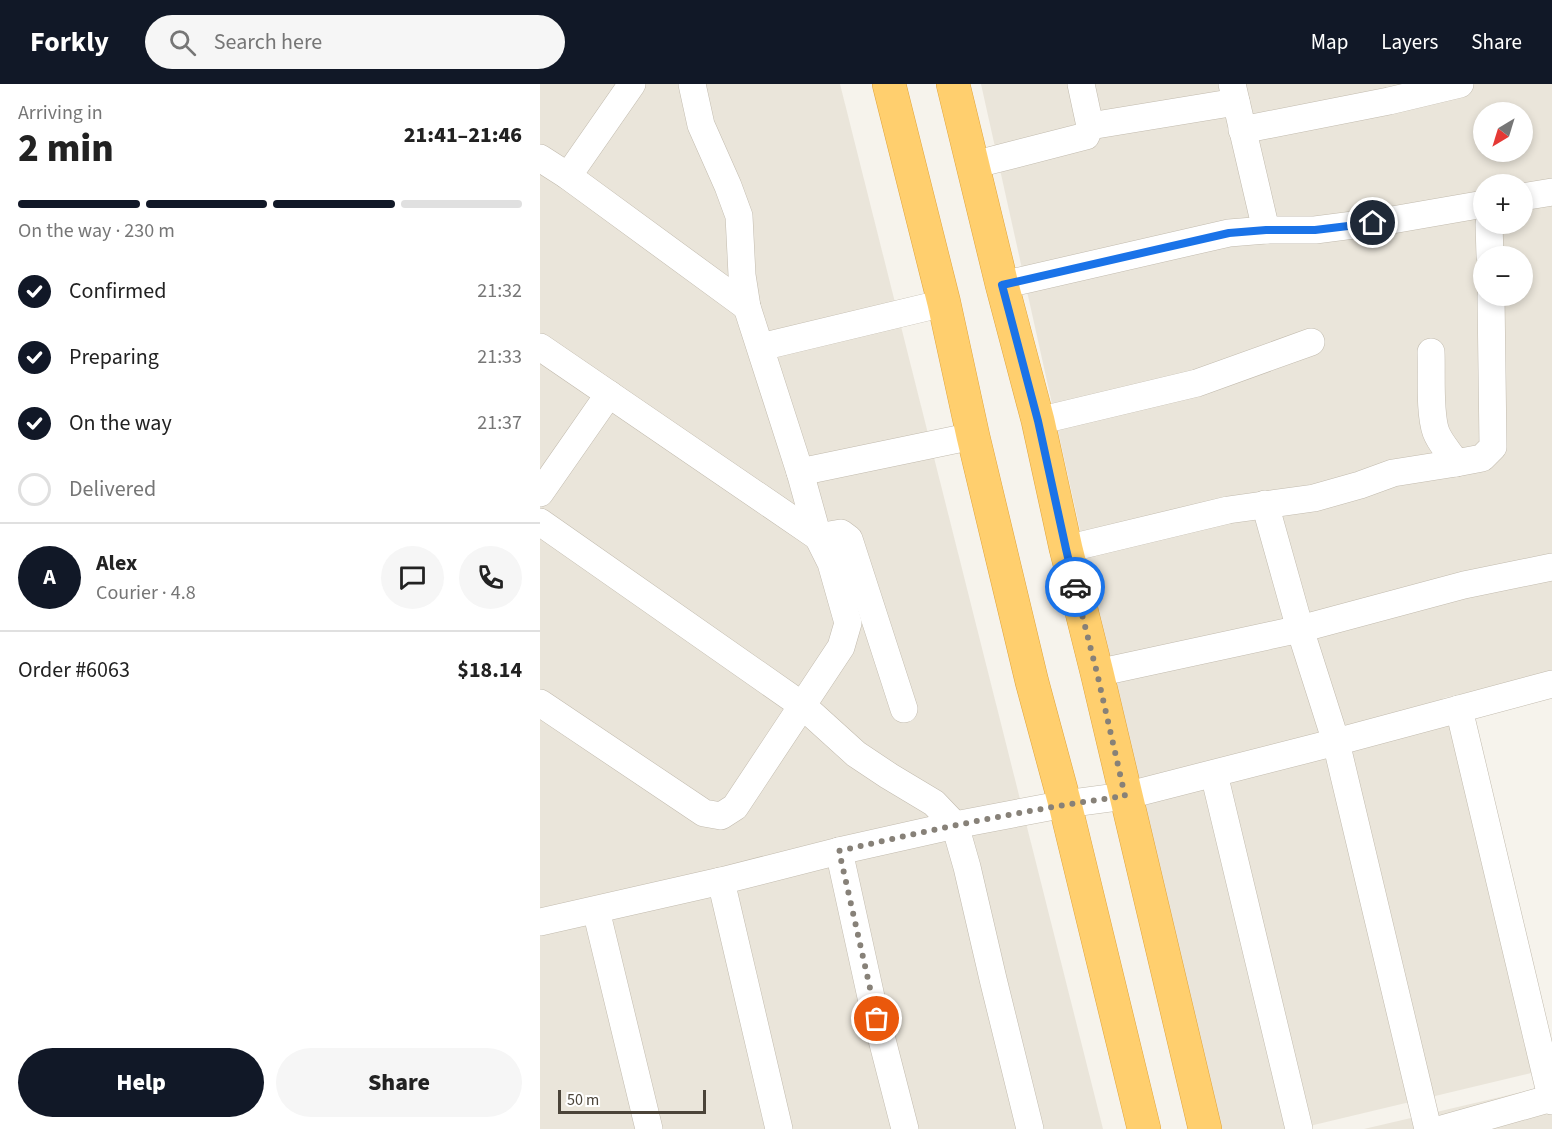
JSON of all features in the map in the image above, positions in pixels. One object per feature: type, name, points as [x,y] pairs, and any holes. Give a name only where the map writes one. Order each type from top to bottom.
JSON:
[{"type":"highway","points":[[889,84],[945,303],[973,436],[1032,682],[1065,804],[1144,1129]]},
{"type":"highway","points":[[953,84],[1038,421],[1066,549],[1205,1129]]},
{"type":"street","points":[[568,176],[632,84]]},
{"type":"street","points":[[543,708],[704,813],[721,816],[735,807],[841,647],[848,623],[831,563],[818,537],[800,472],[747,307],[742,274],[739,216],[701,125],[692,84]]},
{"type":"street","points":[[974,165],[1086,136],[1090,126],[1081,84]]},
{"type":"street","points":[[1242,129],[1312,117],[1460,84]]},
{"type":"street","points":[[1090,126],[1234,93],[1266,230]]},
{"type":"street","points":[[540,158],[747,307]]},
{"type":"street","points":[[1533,195],[1552,192]]},
{"type":"street","points":[[1002,285],[1229,233],[1315,230],[1473,206]]},
{"type":"street","points":[[760,347],[945,303]]},
{"type":"street","points":[[1066,549],[1228,510],[1314,498],[1392,473],[1482,458],[1493,447],[1491,306]]},
{"type":"street","points":[[1038,421],[1197,383],[1311,342]]},
{"type":"street","points":[[540,346],[818,537],[841,533],[849,539],[904,709]]},
{"type":"street","points":[[1431,352],[1434,426],[1436,434],[1456,463]]},
{"type":"street","points":[[540,494],[609,394]]},
{"type":"street","points":[[800,472],[973,436]]},
{"type":"street","points":[[1265,504],[1300,629],[1336,742],[1428,1129]]},
{"type":"street","points":[[540,522],[802,706],[856,754],[934,803],[955,825],[1030,1129]]},
{"type":"street","points":[[1097,673],[1300,629],[1464,585],[1552,567]]},
{"type":"street","points":[[540,922],[955,825],[1065,804],[1125,796],[1552,684]]},
{"type":"street","points":[[1442,1129],[1552,1099],[1459,709]]},
{"type":"street","points":[[1214,774],[1299,1129]]},
{"type":"street","points":[[839,851],[871,996],[905,1129]]},
{"type":"street","points":[[721,881],[779,1129]]},
{"type":"street","points":[[596,910],[649,1129]]},
{"type":"shaded area","points":[[540,84],[840,84],[1103,1129],[540,1129]]},
{"type":"shaded area","points":[[981,84],[1552,84],[1552,675],[1443,698],[1544,1070],[1297,1129],[1213,1129]]},
{"type":"shaded area","points":[[1552,1085],[1552,1129],[1364,1129]]},
{"type":"way so far","points":[[877,1019],[839,851],[955,825],[1065,804],[1125,796],[1075,587]]},
{"type":"route","points":[[1075,587],[1038,421],[1002,285],[1229,233],[1315,230],[1373,223]]}]
